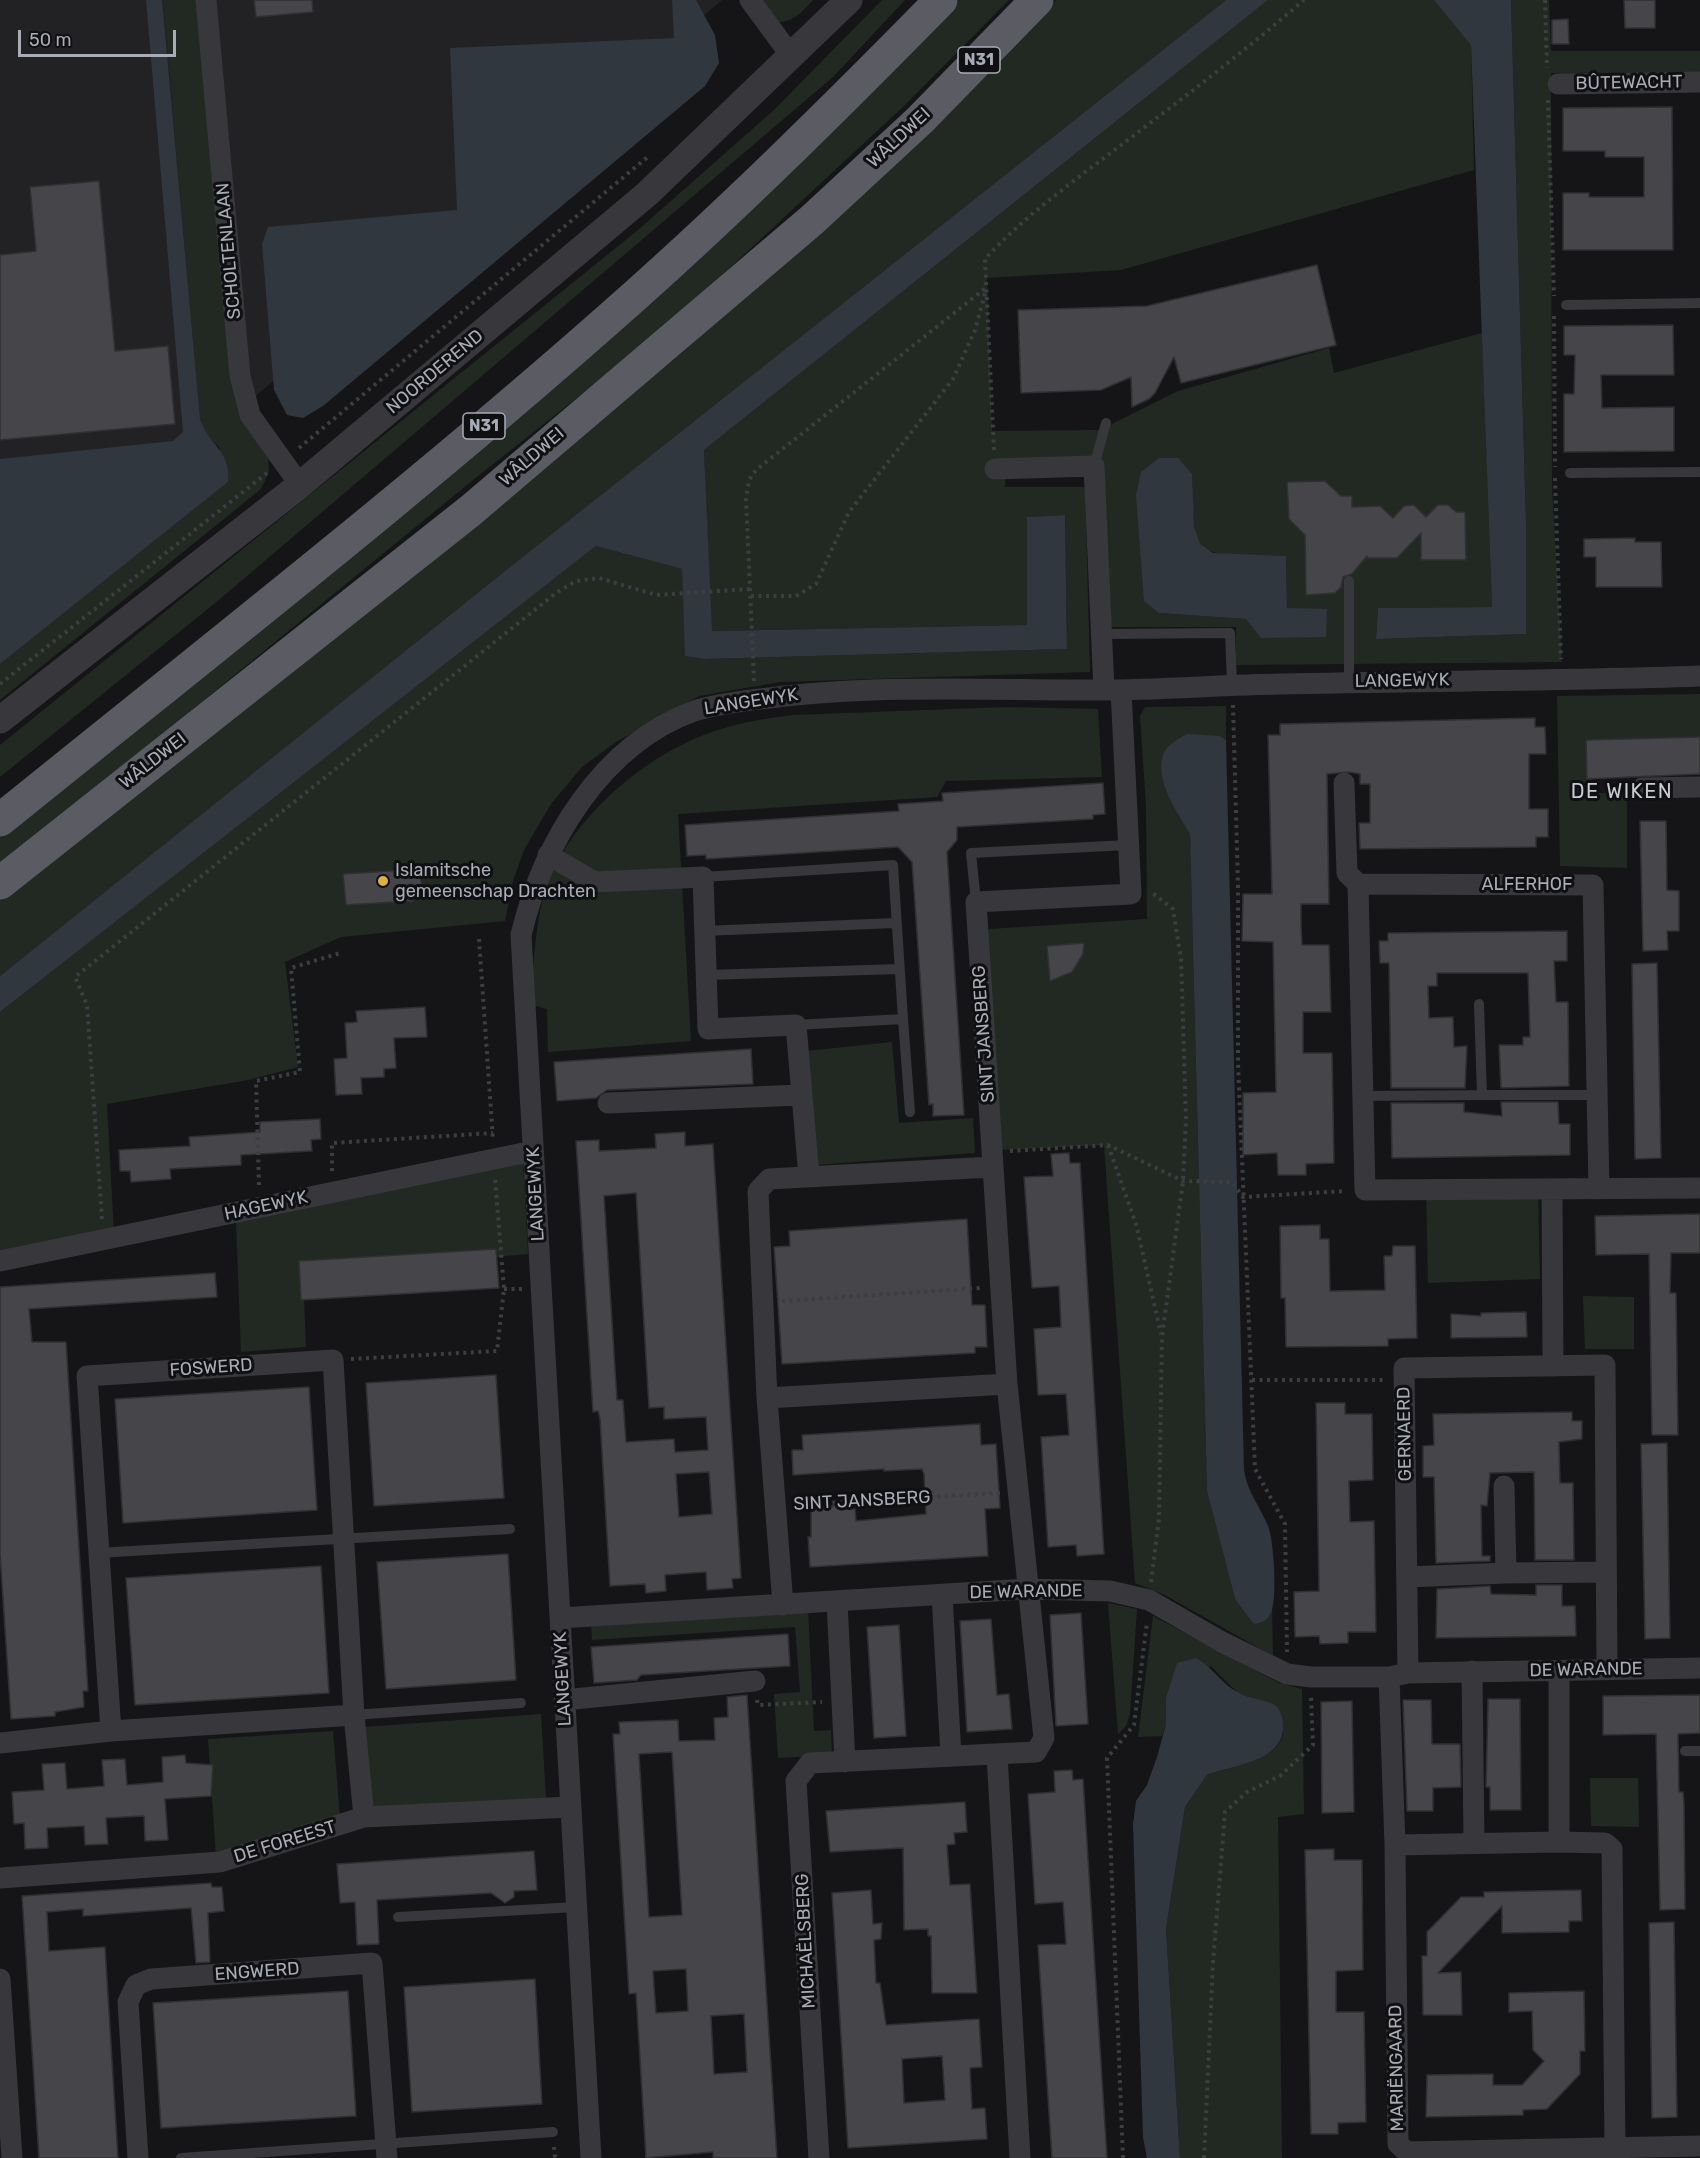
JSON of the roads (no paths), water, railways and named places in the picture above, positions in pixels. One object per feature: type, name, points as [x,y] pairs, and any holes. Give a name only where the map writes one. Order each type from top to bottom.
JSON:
[{"type":"highway","name":"N31","points":[[0,820],[336,549],[610,318],[820,124],[941,0]]},
{"type":"highway","name":"WÂLDWEI","points":[[0,883],[470,511],[812,220],[920,120],[1037,0]]},
{"type":"street","name":"SCHOLTENLAAN","points":[[206,0],[240,376],[250,415],[300,485]]},
{"type":"street","points":[[750,0],[792,57]]},
{"type":"street","name":"NOORDEREND","points":[[0,720],[300,485],[647,194],[849,0]]},
{"type":"street","name":"BÛTEWACHT","points":[[1551,84],[1700,82]]},
{"type":"street","points":[[976,902],[1131,894],[1112,690],[1102,634],[1094,466],[995,469]]},
{"type":"street","name":"LANGEWYK","points":[[591,2158],[520,935],[530,897],[548,855],[586,793],[646,736],[695,711],[756,700],[841,690],[1112,690],[1232,684],[1700,676]]},
{"type":"street","points":[[1344,783],[1347,873],[1358,884],[1365,1190],[1700,1188]]},
{"type":"street","points":[[1642,788],[1700,787]]},
{"type":"street","points":[[548,855],[594,882],[703,877],[708,1029],[796,1025],[800,1095],[809,1177]]},
{"type":"street","name":"ALFERHOF","points":[[1358,884],[1593,885],[1599,1189]]},
{"type":"street","name":"SINT JANSBERG","points":[[976,902],[1007,1384],[1027,1589]]},
{"type":"street","points":[[608,1103],[800,1095]]},
{"type":"street","name":"HAGEWYK","points":[[0,1261],[533,1151]]},
{"type":"street","name":"SINT JANSBERG","points":[[783,1605],[767,1398],[758,1191],[769,1179],[992,1159]]},
{"type":"street","points":[[1552,1189],[1553,1366]]},
{"type":"street","name":"FOSWERD","points":[[111,1731],[97,1553],[87,1376],[333,1360],[343,1538]]},
{"type":"street","name":"GERNAERD","points":[[1399,1675],[1407,1577],[1404,1368],[1605,1365],[1607,1668]]},
{"type":"street","points":[[767,1398],[1007,1384]]},
{"type":"street","points":[[1504,1486],[1506,1573]]},
{"type":"street","points":[[343,1538],[354,1715],[364,1817]]},
{"type":"street","points":[[1407,1577],[1606,1572]]},
{"type":"street","name":"DE WARANDE","points":[[560,1618],[1027,1589],[1110,1591],[1149,1600],[1222,1642],[1287,1674],[1311,1677],[1472,1671],[1700,1668]]},
{"type":"street","name":"MICHAËLSBERG","points":[[819,2158],[796,1781],[810,1763],[1036,1752],[1044,1738],[1027,1589]]},
{"type":"street","points":[[942,1595],[951,1756]]},
{"type":"street","points":[[837,1602],[844,1761]]},
{"type":"street","points":[[1472,1671],[1474,1843]]},
{"type":"street","points":[[1559,1671],[1559,1842]]},
{"type":"street","name":"MARIËNGAARD","points":[[1399,1675],[1395,1845],[1398,2144],[1407,2152],[1700,2146]]},
{"type":"street","points":[[564,1700],[755,1681]]},
{"type":"street","points":[[0,1743],[111,1731],[354,1715]]},
{"type":"street","points":[[997,1755],[1020,2158]]},
{"type":"street","name":"DE FOREEST","points":[[0,1878],[220,1862],[364,1817],[570,1807]]},
{"type":"street","points":[[1395,1845],[1559,1842],[1605,1843],[1612,1849],[1615,2148]]},
{"type":"street","name":"ENGWERD","points":[[138,2158],[128,2002],[136,1985],[151,1979],[372,1963],[386,2151]]},
{"type":"street","points":[[0,1979],[12,2158]]},
{"type":"lane","points":[[1566,305],[1700,303]]},
{"type":"lane","points":[[1094,466],[1106,423]]},
{"type":"lane","points":[[1570,472],[1700,472]]},
{"type":"lane","points":[[1349,581],[1349,682]]},
{"type":"lane","points":[[1102,634],[1230,633],[1232,684]]},
{"type":"lane","name":"SINT JANSBERG","points":[[976,902],[971,853],[1128,845]]},
{"type":"lane","points":[[703,877],[893,865],[895,923],[910,1112]]},
{"type":"lane","points":[[704,931],[895,923]]},
{"type":"lane","points":[[706,975],[899,969]]},
{"type":"lane","points":[[1479,1004],[1482,1095]]},
{"type":"lane","points":[[796,1025],[903,1019]]},
{"type":"lane","points":[[1363,1096],[1598,1095]]},
{"type":"lane","points":[[97,1553],[510,1529]]},
{"type":"lane","points":[[354,1715],[521,1703]]},
{"type":"lane","points":[[1685,1751],[1700,1751]]},
{"type":"lane","points":[[398,1917],[576,1907]]},
{"type":"lane","points":[[181,2158],[386,2151],[553,2132]]},
{"type":"place","name":"Islamitsche gemeenschap Drachten","points":[[383,881]]},
{"type":"district","name":"DE WIKEN","points":[[1622,792]]}]
